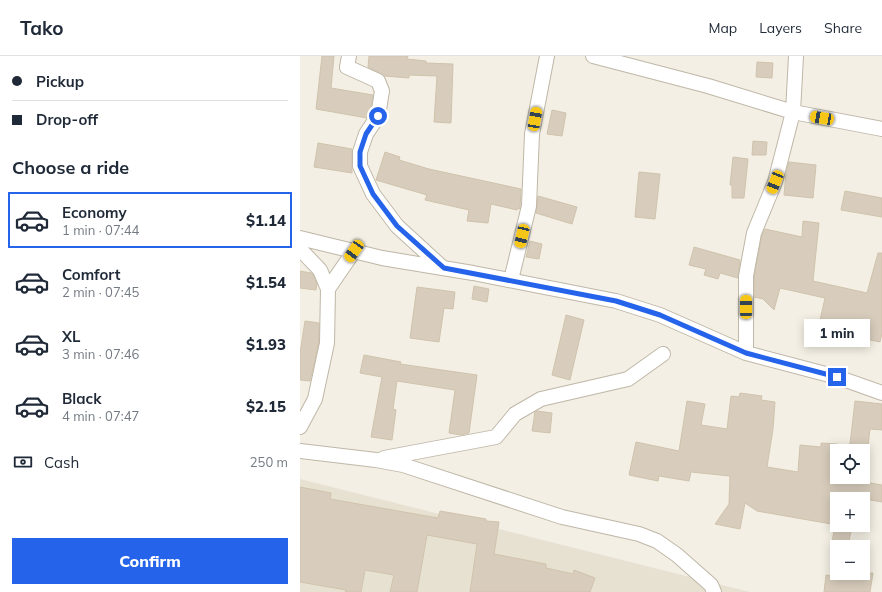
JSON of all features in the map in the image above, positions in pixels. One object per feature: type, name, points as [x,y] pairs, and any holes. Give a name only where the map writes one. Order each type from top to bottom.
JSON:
[{"type":"street","points":[[349,56],[347,67],[378,81],[382,91],[378,116],[366,134],[360,152],[360,166],[373,194],[397,226],[444,268]]},
{"type":"street","points":[[511,280],[529,206],[532,134],[547,56]]},
{"type":"street","points":[[596,56],[708,86],[794,112],[882,129]]},
{"type":"street","points":[[746,353],[746,276],[754,233],[775,182],[794,112],[796,56]]},
{"type":"street","points":[[300,238],[382,258],[511,280],[616,301],[660,315],[746,353],[837,377],[882,393]]},
{"type":"street","points":[[300,249],[320,270],[328,289],[327,343],[315,399],[300,427]]},
{"type":"street","points":[[328,289],[354,251]]},
{"type":"street","points":[[376,460],[496,437],[515,414],[541,399],[628,378],[663,354]]},
{"type":"street","points":[[300,451],[376,460],[403,465],[562,517],[639,534],[657,541],[677,555],[711,585],[714,592]]},
{"type":"shaded area","points":[[300,479],[750,592],[300,592]]},
{"type":"building","points":[[322,56],[334,56],[331,88],[373,95],[370,113],[367,118],[316,109]]},
{"type":"building","points":[[369,56],[408,56],[407,59],[426,61],[426,63],[453,64],[451,123],[434,122],[437,76],[409,75],[409,78],[384,76],[368,67]]},
{"type":"building","points":[[757,62],[773,63],[772,78],[756,77]]},
{"type":"building","points":[[552,110],[566,113],[562,136],[547,134]]},
{"type":"building","points":[[753,141],[767,142],[766,155],[752,155]]},
{"type":"building","points":[[318,143],[352,149],[352,173],[314,167]]},
{"type":"building","points":[[385,152],[400,157],[399,160],[429,169],[521,189],[520,209],[518,208],[517,210],[491,204],[488,223],[467,221],[469,210],[425,200],[427,195],[376,180]]},
{"type":"building","points":[[733,157],[748,159],[744,198],[732,198],[732,185],[730,185]]},
{"type":"building","points":[[789,162],[816,165],[813,198],[784,195],[786,173]]},
{"type":"building","points":[[639,172],[660,174],[655,219],[635,217]]},
{"type":"building","points":[[845,191],[882,198],[882,217],[841,210]]},
{"type":"building","points":[[538,196],[577,207],[572,224],[536,213]]},
{"type":"building","points":[[803,221],[819,223],[813,281],[867,293],[878,253],[882,253],[882,333],[880,342],[818,329],[825,298],[780,288],[774,310],[763,299],[754,297],[754,277],[762,235],[765,229],[802,237]]},
{"type":"building","points":[[530,241],[542,244],[539,259],[526,257]]},
{"type":"building","points":[[694,247],[740,260],[738,278],[720,273],[718,279],[704,275],[706,269],[689,265]]},
{"type":"building","points":[[300,271],[311,273],[313,275],[317,284],[316,290],[300,288]]},
{"type":"building","points":[[474,286],[489,289],[487,302],[472,299]]},
{"type":"building","points":[[417,287],[455,292],[453,309],[444,308],[439,342],[410,338]]},
{"type":"building","points":[[566,315],[584,320],[570,380],[552,375]]},
{"type":"building","points":[[305,321],[319,323],[319,342],[310,381],[300,380],[300,353]]},
{"type":"building","points":[[364,355],[401,362],[400,364],[477,375],[469,433],[461,435],[449,433],[455,390],[397,381],[393,409],[396,410],[392,440],[371,437],[382,377],[360,373]]},
{"type":"building","points":[[740,393],[762,396],[761,400],[775,402],[773,429],[767,467],[798,472],[800,445],[821,447],[821,443],[837,444],[830,444],[830,484],[870,483],[882,485],[882,502],[870,500],[870,492],[830,492],[830,524],[757,511],[745,503],[740,529],[715,524],[729,504],[730,476],[691,472],[689,481],[659,476],[658,481],[629,475],[636,442],[679,451],[687,401],[705,404],[701,425],[727,429],[731,396],[739,397]]},
{"type":"building","points":[[855,401],[882,404],[882,430],[870,429],[868,444],[850,444]]},
{"type":"building","points":[[535,412],[552,413],[550,433],[532,431]]},
{"type":"building","points":[[300,487],[331,493],[330,499],[438,518],[440,511],[486,519],[486,521],[499,522],[494,554],[546,564],[546,568],[573,574],[574,570],[595,578],[590,592],[470,592],[477,544],[427,535],[417,592],[390,592],[394,575],[365,570],[361,592],[345,592],[346,590],[300,582]]},
{"type":"building","points":[[834,532],[851,532],[849,540],[832,540]]},
{"type":"building","points":[[870,573],[873,573],[870,592],[824,592],[826,575],[830,576],[830,580],[870,580]]},
{"type":"route","points":[[378,116],[366,134],[360,152],[360,166],[373,194],[397,226],[444,268],[616,301],[660,315],[746,353],[837,377]]}]
